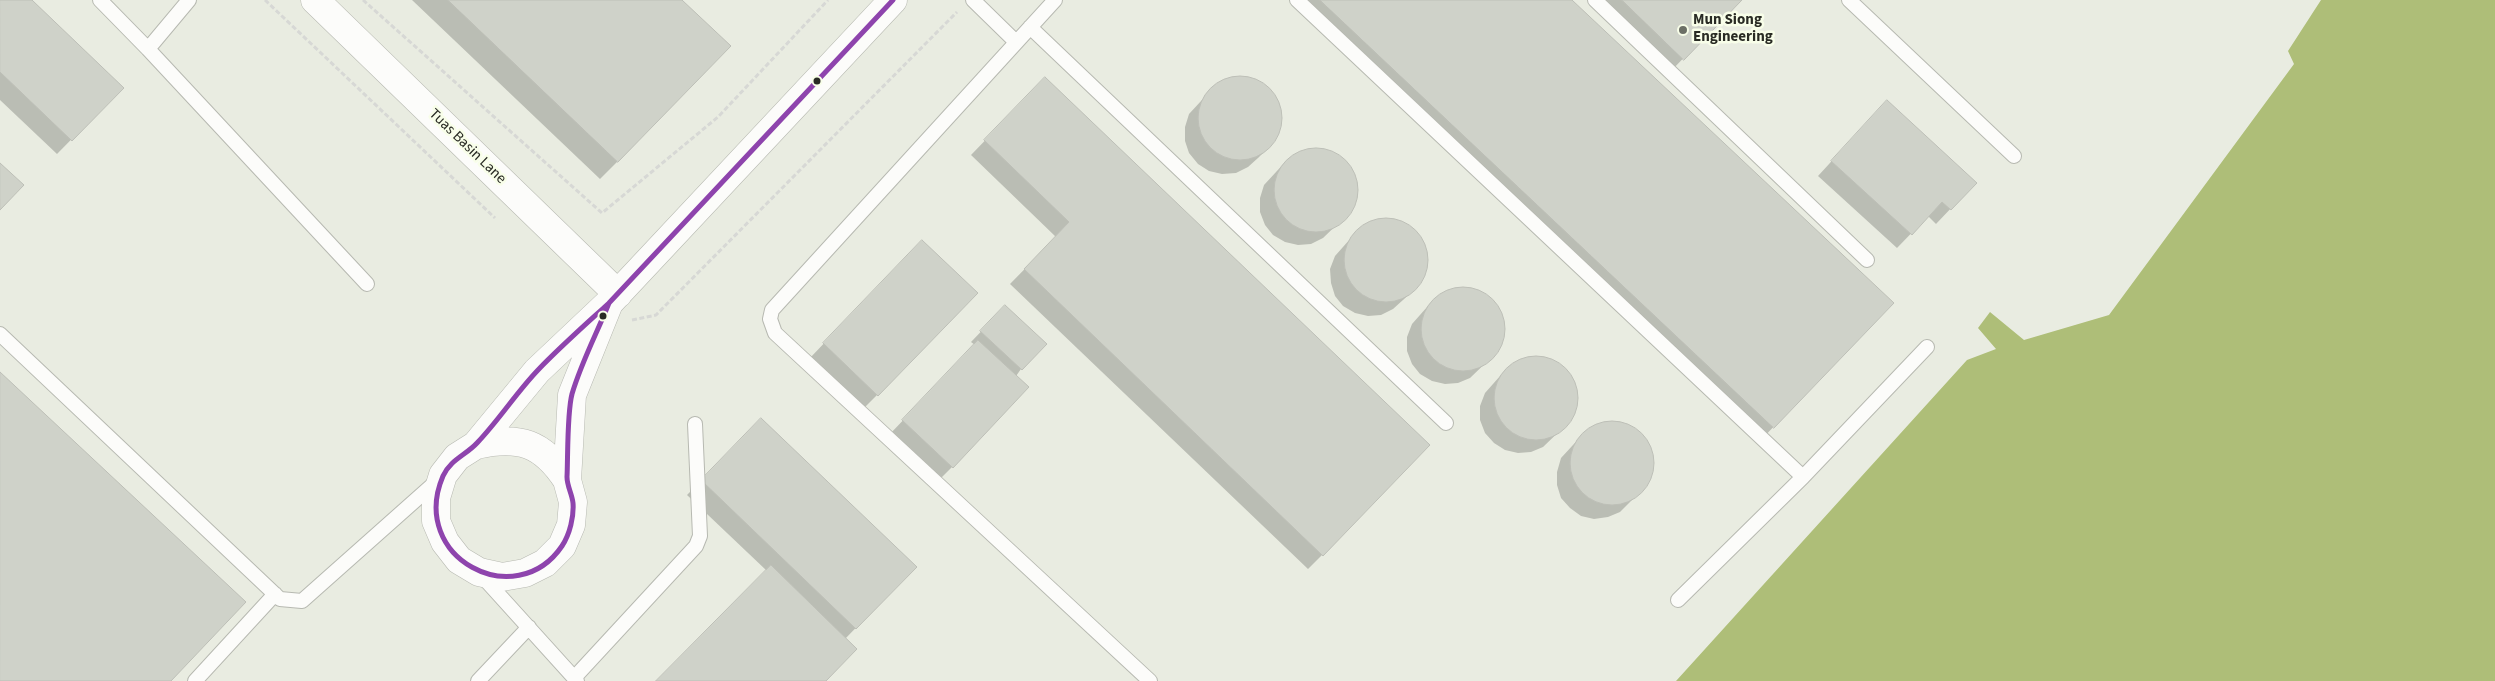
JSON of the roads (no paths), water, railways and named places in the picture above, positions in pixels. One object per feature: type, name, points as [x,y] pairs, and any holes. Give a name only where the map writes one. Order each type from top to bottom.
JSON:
[{"type":"street","name":"Tuas Basin Lane","points":[[315,0],[610,304]]},
{"type":"street","points":[[476,445],[498,440],[518,441],[539,449],[555,462],[567,480],[573,502],[571,525],[562,546],[546,563],[525,573],[502,577],[479,572],[459,560],[445,542],[436,521],[436,498],[443,476],[457,458],[476,445],[537,371],[610,304],[893,0]]},
{"type":"street","points":[[567,480],[572,395],[610,304]]},
{"type":"lane","points":[[100,0],[367,284]]},
{"type":"lane","points":[[148,49],[189,0]]},
{"type":"lane","points":[[1055,0],[772,310],[771,327],[782,340],[1150,681]]},
{"type":"lane","points":[[1297,0],[1803,477]]},
{"type":"lane","points":[[1595,0],[1867,260]]},
{"type":"lane","points":[[1849,0],[2014,156]]},
{"type":"lane","points":[[967,4],[1016,42]]},
{"type":"lane","points":[[1030,27],[1446,423]]},
{"type":"lane","points":[[0,334],[280,599],[302,601],[443,476]]},
{"type":"lane","points":[[1678,600],[1803,477],[1927,347]]},
{"type":"lane","points":[[479,572],[576,679],[696,546],[700,536],[695,424]]},
{"type":"lane","points":[[196,681],[275,594]]},
{"type":"lane","points":[[478,681],[529,627]]},
{"type":"place","name":"Mun Siong Engineering","points":[[1683,30]]}]
